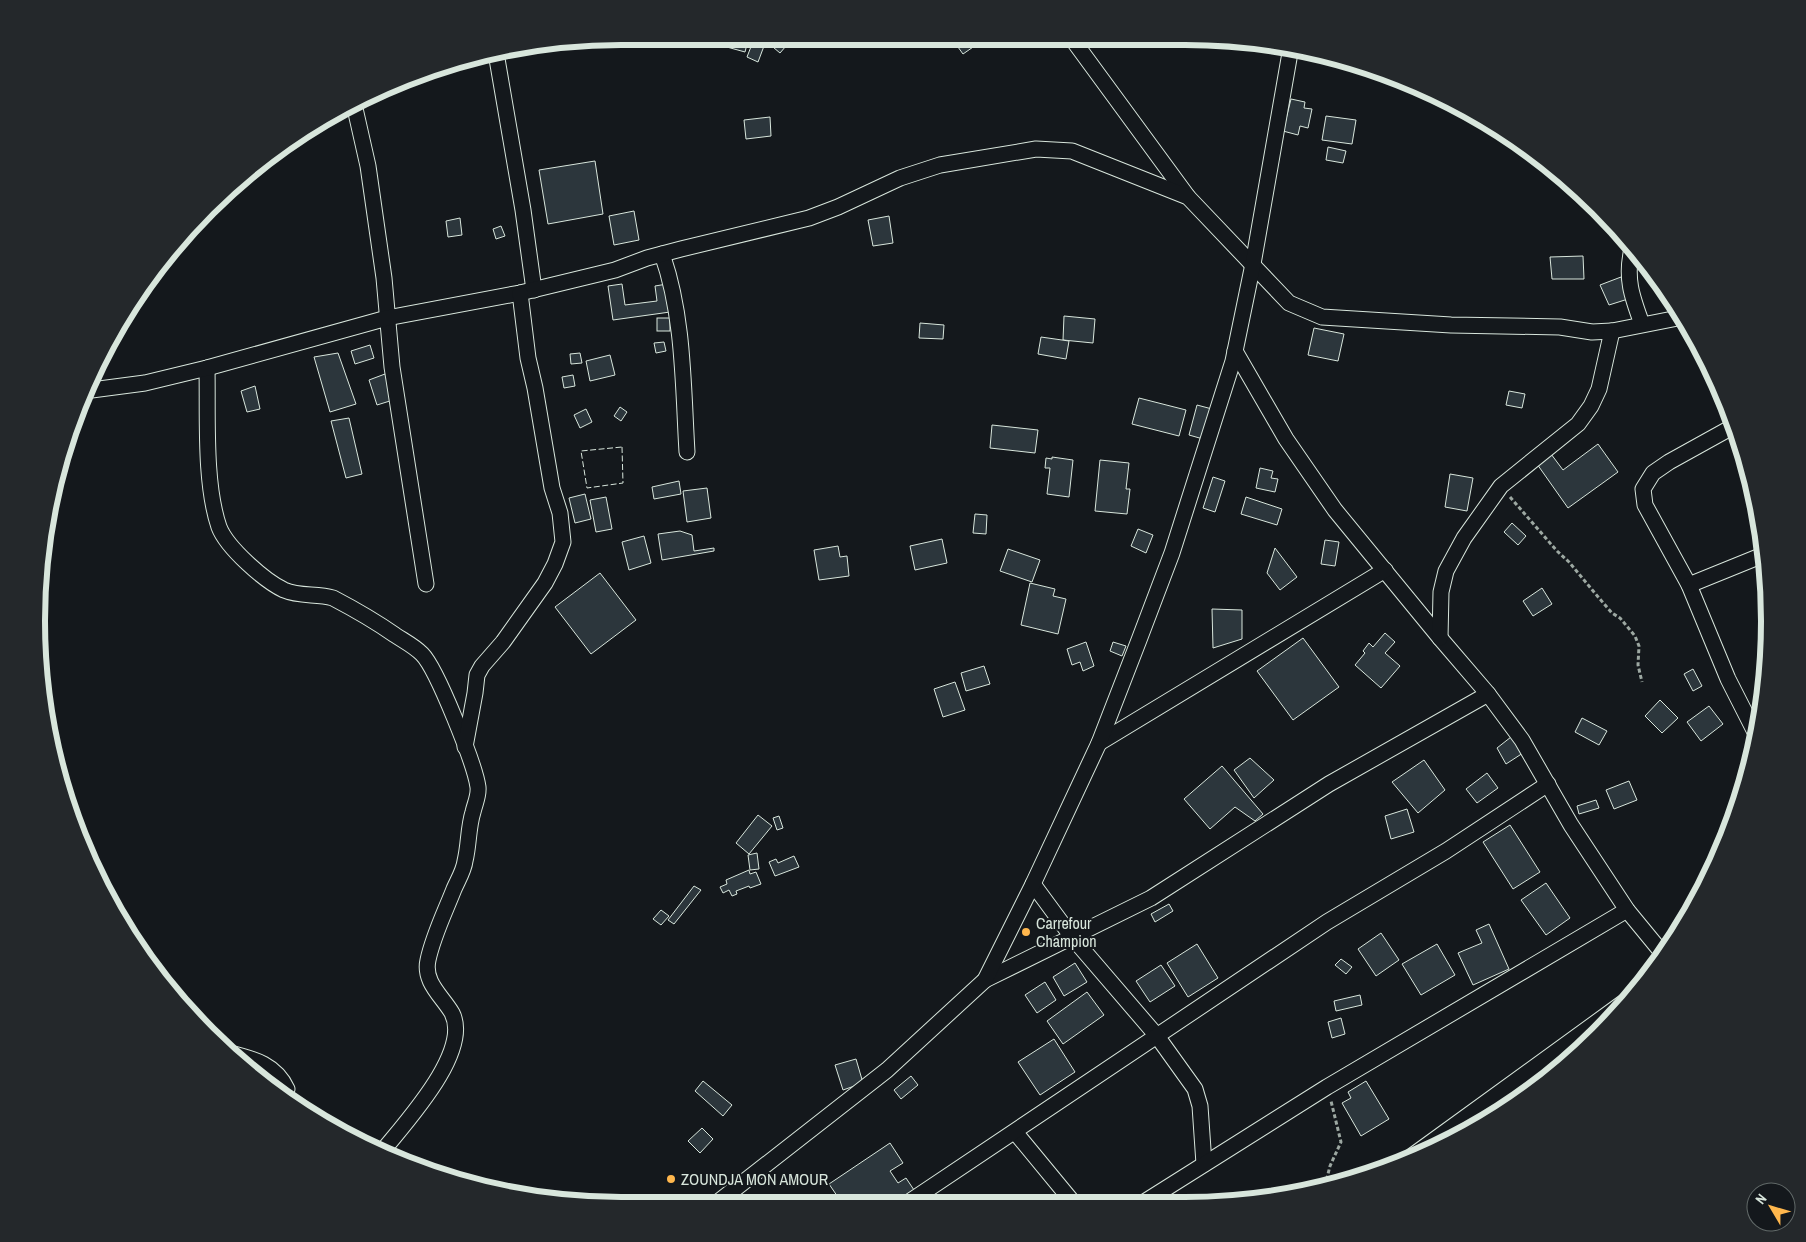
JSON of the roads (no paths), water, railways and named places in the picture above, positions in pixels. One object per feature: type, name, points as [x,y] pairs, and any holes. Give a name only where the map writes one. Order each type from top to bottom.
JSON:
[{"type":"street","points":[[1077,45],[1188,197],[1289,303],[1322,318],[1442,325],[1560,327],[1592,332],[1612,331],[1675,318]]},
{"type":"street","points":[[985,980],[1033,884],[1099,743],[1172,553],[1235,352],[1290,55]]},
{"type":"street","points":[[465,747],[476,693],[477,674],[503,642],[545,583],[556,564],[563,542],[560,512],[552,488],[528,358],[523,210],[497,59]]},
{"type":"street","points":[[355,110],[368,166],[384,278],[386,318],[392,367],[426,584]]},
{"type":"street","points":[[94,390],[145,383],[207,368],[386,318],[527,291],[615,270],[662,254],[808,218],[838,207],[900,178],[940,165],[1036,149],[1072,152],[1188,197]]},
{"type":"street","points":[[662,254],[670,275],[678,318],[687,452]]},
{"type":"street","points":[[1630,256],[1630,286],[1642,324]]},
{"type":"street","points":[[1440,638],[1441,592],[1446,571],[1464,538],[1500,486],[1578,424],[1591,406],[1598,389],[1612,331]]},
{"type":"street","points":[[1235,352],[1286,439],[1335,510],[1488,694],[1522,740],[1571,826],[1627,910],[1659,949]]},
{"type":"street","points":[[207,368],[208,458],[214,504],[220,529],[234,551],[275,585],[287,591],[325,595],[333,598],[357,611],[415,648],[424,656],[432,668],[465,747],[478,786],[478,798],[472,812],[465,862],[442,918],[428,961],[428,974],[431,984],[453,1015],[454,1040],[449,1060],[439,1078],[386,1147]]},
{"type":"street","points":[[1728,430],[1669,462],[1654,473],[1643,490],[1645,505],[1689,585],[1728,679],[1751,725]]},
{"type":"street","points":[[1689,585],[1757,556]]},
{"type":"street","points":[[1099,743],[1385,570]]},
{"type":"street","points":[[725,1197],[887,1070],[985,980],[1151,898],[1329,784],[1488,694]]},
{"type":"street","points":[[917,1197],[1327,922],[1446,851],[1548,784]]},
{"type":"street","points":[[1033,884],[1072,937],[1157,1036],[1195,1089],[1200,1106],[1204,1164]]},
{"type":"street","points":[[1152,1197],[1327,1087],[1627,910]]},
{"type":"street","points":[[1442,1137],[1599,1021]]},
{"type":"street","points":[[244,1056],[255,1059],[270,1067],[283,1079],[287,1090]]},
{"type":"street","points":[[1015,1132],[1069,1197]]},
{"type":"place","name":"Carrefour Champion","points":[[1026,932]]},
{"type":"place","name":"ZOUNDJA MON AMOUR","points":[[671,1179]]}]
